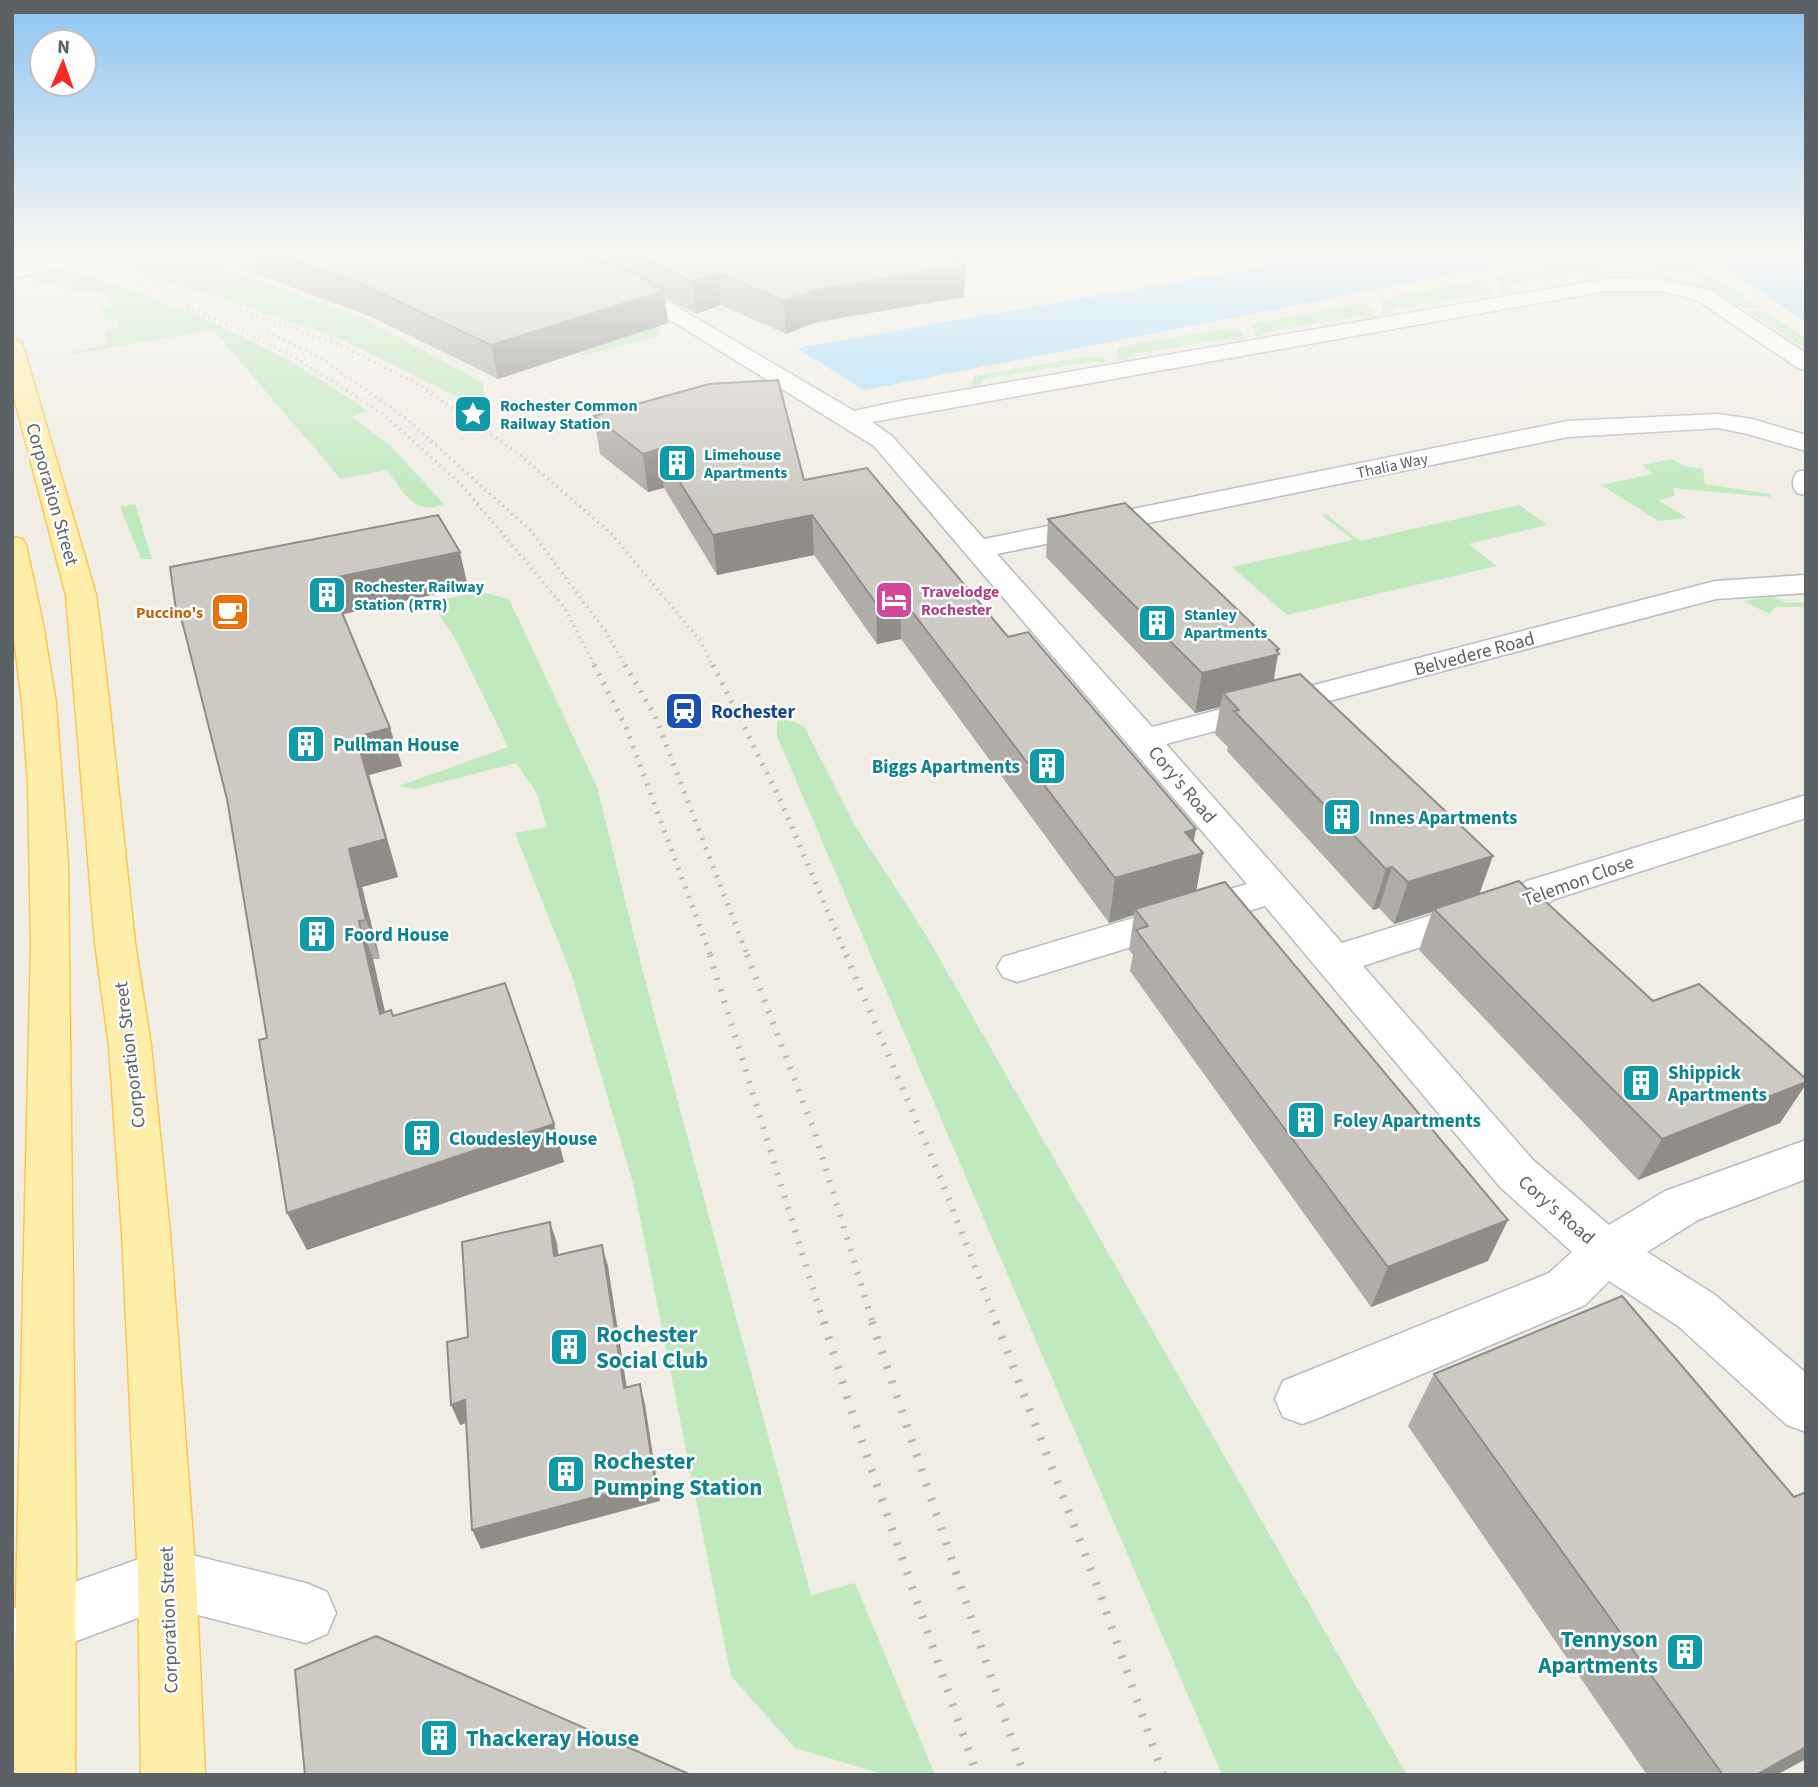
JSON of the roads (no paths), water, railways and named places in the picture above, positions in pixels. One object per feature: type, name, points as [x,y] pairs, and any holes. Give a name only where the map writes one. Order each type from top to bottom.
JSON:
[{"type":"main road","name":"Corporation Street","points":[[13,351],[66,537],[83,610],[99,754],[115,943],[130,1046],[138,1132],[167,1578],[173,1775]]},
{"type":"main road","points":[[12,545],[24,596],[37,696],[49,845],[30,1631],[43,1775]]},
{"type":"street","name":"Cory's Road","points":[[713,337],[806,396],[855,421],[883,441],[1144,739],[1517,1174],[1606,1252],[1696,1310],[1806,1407]]},
{"type":"street","points":[[855,421],[868,414],[1301,337]]},
{"type":"street","points":[[1769,337],[1806,363]]},
{"type":"street","name":"Thalia Way","points":[[979,550],[1568,429],[1718,421],[1752,427],[1806,443]]},
{"type":"street","points":[[1806,478],[1806,487]]},
{"type":"street","name":"Belvedere Road","points":[[1144,739],[1715,590],[1806,583]]},
{"type":"street","name":"Telemon Close","points":[[1333,961],[1525,899],[1541,890],[1799,816]]},
{"type":"street","points":[[1017,967],[1272,890]]},
{"type":"street","points":[[1302,1399],[1567,1289],[1606,1252],[1682,1205],[1741,1186],[1806,1159]]},
{"type":"street","points":[[30,1631],[167,1578],[306,1613]]},
{"type":"water","points":[[858,337],[1132,337],[864,390],[797,348]]},
{"type":"railway","points":[[255,337],[296,358],[383,414],[460,483],[564,607],[595,667]]},
{"type":"railway","points":[[278,337],[315,354],[408,420],[530,530],[606,632],[626,667]]},
{"type":"railway","points":[[319,337],[414,382],[515,451],[611,533],[701,642],[713,667]]},
{"type":"railway","points":[[594,665],[626,727],[711,957]]},
{"type":"railway","points":[[625,665],[655,716],[748,957]]},
{"type":"railway","points":[[713,665],[779,797],[847,957]]},
{"type":"railway","points":[[710,955],[824,1324]]},
{"type":"railway","points":[[747,955],[815,1133],[873,1324]]},
{"type":"railway","points":[[846,955],[941,1179],[997,1324]]},
{"type":"railway","points":[[824,1322],[850,1407],[977,1775]]},
{"type":"railway","points":[[872,1322],[1024,1775]]},
{"type":"railway","points":[[996,1322],[1098,1588],[1163,1775]]},
{"type":"place","name":"Rochester Common Railway Station","points":[[473,414]]},
{"type":"place","name":"Limehouse Apartments","points":[[677,463]]},
{"type":"place","name":"Rochester Railway Station (RTR)","points":[[327,595]]},
{"type":"place","name":"Travelodge Rochester","points":[[894,600]]},
{"type":"place","name":"Puccino's","points":[[230,612]]},
{"type":"place","name":"Stanley Apartments","points":[[1157,623]]},
{"type":"place","name":"Rochester","points":[[684,711]]},
{"type":"place","name":"Pullman House","points":[[306,744]]},
{"type":"place","name":"Biggs Apartments","points":[[1047,766]]},
{"type":"place","name":"Innes Apartments","points":[[1342,817]]},
{"type":"place","name":"Foord House","points":[[317,934]]},
{"type":"place","name":"Shippick Apartments","points":[[1641,1083]]},
{"type":"place","name":"Foley Apartments","points":[[1306,1120]]},
{"type":"place","name":"Cloudesley House","points":[[422,1138]]},
{"type":"place","name":"Rochester Social Club","points":[[569,1347]]},
{"type":"place","name":"Rochester Pumping Station","points":[[566,1474]]},
{"type":"place","name":"Tennyson Apartments","points":[[1685,1652]]},
{"type":"place","name":"Thackeray House","points":[[439,1738]]}]
